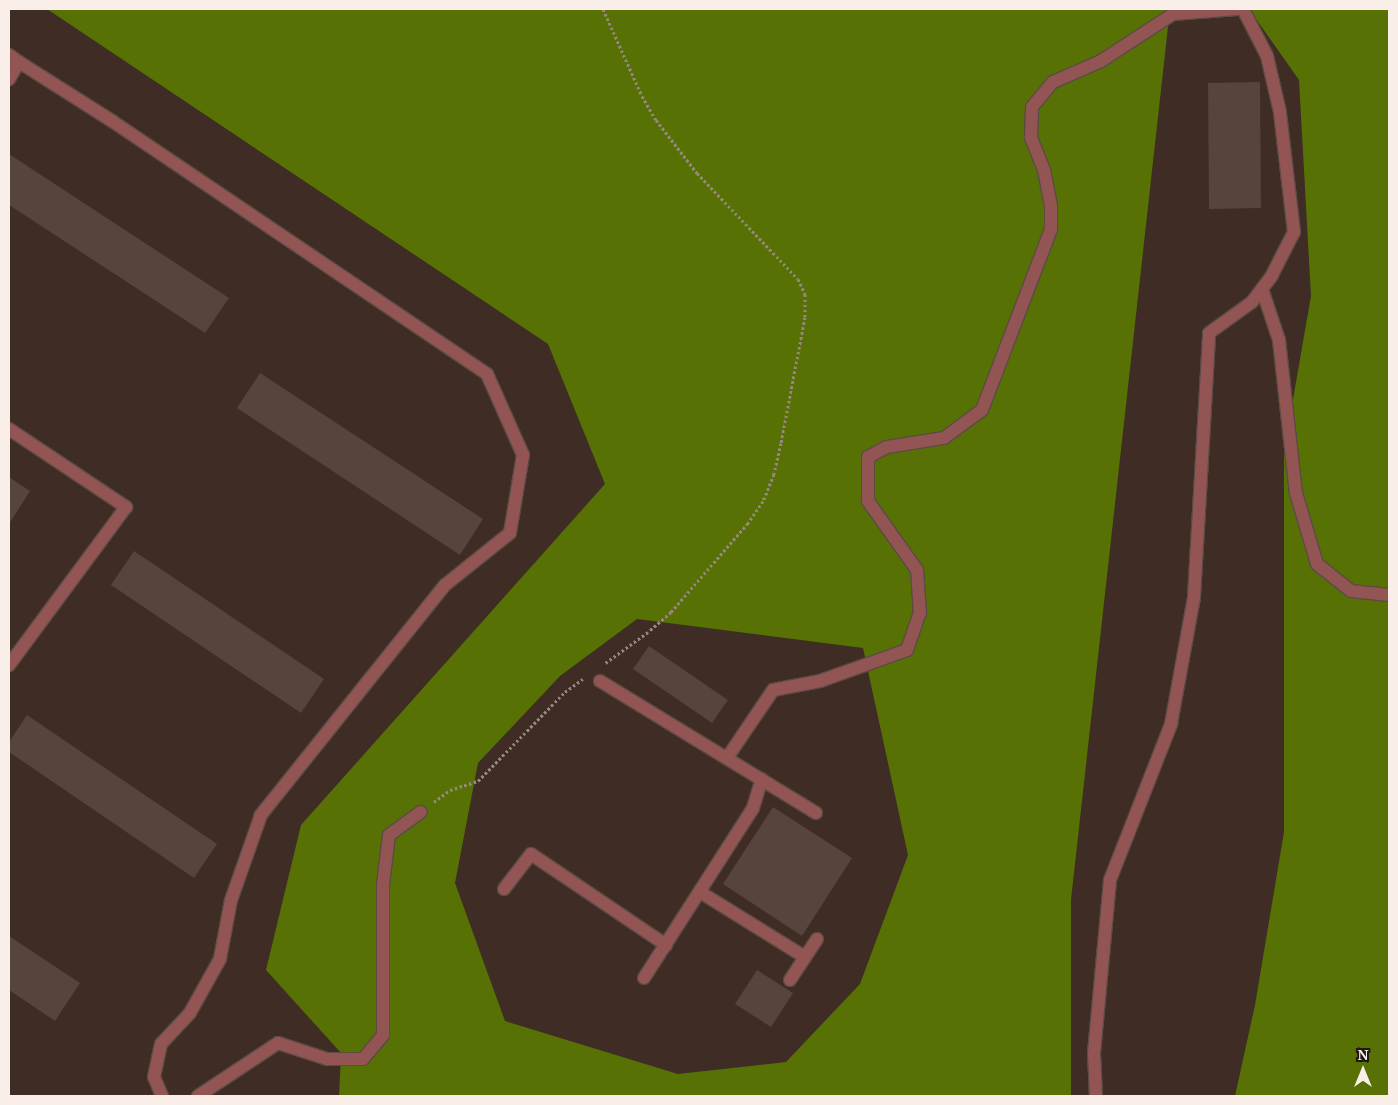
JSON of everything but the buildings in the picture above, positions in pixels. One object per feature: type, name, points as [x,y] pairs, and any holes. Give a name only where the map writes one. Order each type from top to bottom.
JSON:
[{"type":"street","points":[[727,758],[773,690],[820,681],[907,650],[920,613],[916,570],[868,501],[868,457],[887,447],[944,438],[982,410],[1051,229],[1051,206],[1044,170],[1032,137],[1032,107],[1053,82],[1101,61],[1173,14],[1237,9]]},
{"type":"street","points":[[1096,1096],[1094,1053],[1110,880],[1171,724],[1194,597],[1209,333],[1252,302],[1272,275],[1294,232],[1280,112],[1267,56],[1243,9]]},
{"type":"street","points":[[9,79],[14,59],[112,121],[487,374],[523,455],[510,532],[445,585],[261,815],[230,900],[220,959],[190,1013],[161,1044],[154,1077],[162,1096]]},
{"type":"street","points":[[1262,289],[1279,340],[1296,493],[1317,564],[1350,592],[1389,595]]},
{"type":"street","points":[[9,429],[126,508],[9,665]]},
{"type":"street","points":[[600,681],[816,813]]},
{"type":"street","points":[[644,978],[753,808],[762,780]]},
{"type":"street","points":[[198,1096],[278,1043],[327,1059],[363,1059],[383,1034],[383,885],[389,835],[421,812]]},
{"type":"street","points":[[504,889],[531,854],[666,945]]},
{"type":"street","points":[[700,892],[804,958]]},
{"type":"street","points":[[790,980],[817,938]]},
{"type":"path","points":[[603,9],[638,88],[656,120],[697,173],[798,280],[804,294],[805,317],[780,451],[774,474],[763,502],[748,523],[671,612],[648,632],[603,665]]},
{"type":"path","points":[[421,812],[450,790],[478,781],[558,698],[587,676]]},
{"type":"green space","points":[[47,9],[1170,9],[1071,900],[1071,1096],[339,1096],[341,1053],[266,970],[301,825],[605,484],[548,344]],"holes":[[[637,619],[863,648],[908,855],[860,984],[786,1062],[678,1074],[505,1021],[455,883],[478,763],[560,676]]]},
{"type":"green space","points":[[1249,9],[1389,9],[1389,1096],[1235,1096],[1255,1005],[1284,832],[1284,451],[1311,296],[1299,80]]}]
